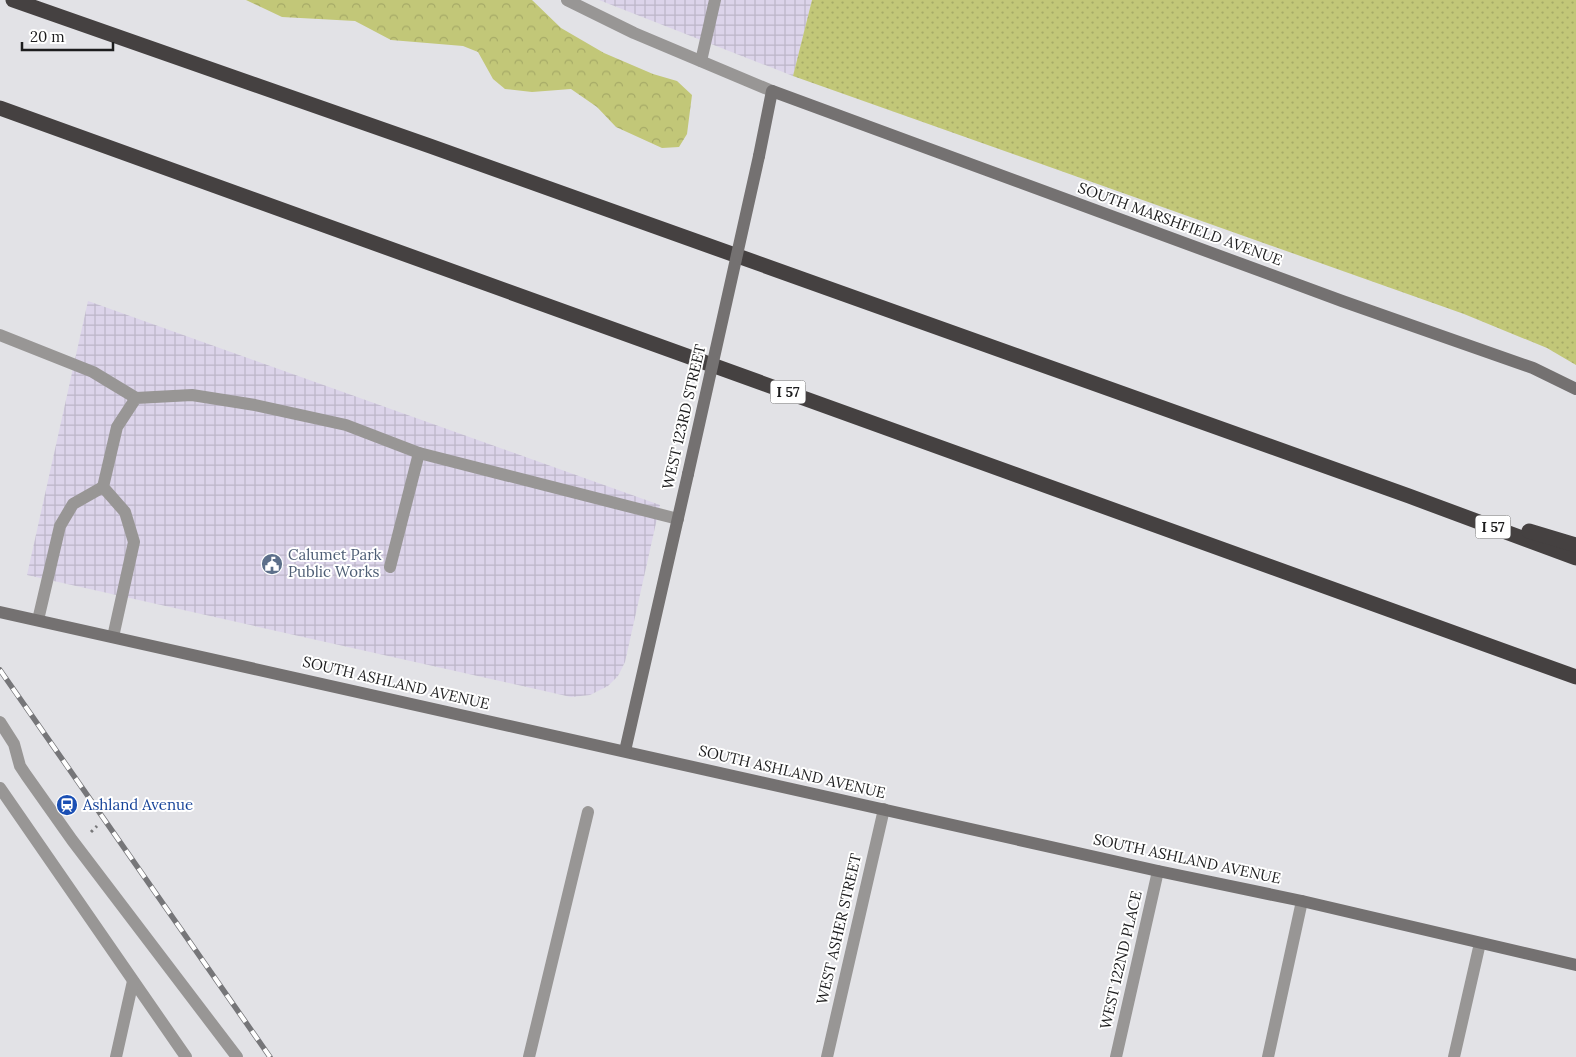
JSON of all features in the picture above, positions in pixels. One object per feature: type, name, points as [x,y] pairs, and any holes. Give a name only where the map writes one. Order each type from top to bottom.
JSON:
[{"type":"highway","name":"I 57","points":[[13,0],[430,146],[1409,496],[1576,558]]},
{"type":"highway","name":"I 57","points":[[0,108],[1576,677]]},
{"type":"highway","points":[[1409,496],[1576,545]]},
{"type":"main road","name":"WEST 123RD STREET","points":[[625,751],[759,156],[772,90]]},
{"type":"main road","name":"SOUTH MARSHFIELD AVENUE","points":[[772,90],[1342,301],[1533,368],[1576,389]]},
{"type":"main road","name":"SOUTH ASHLAND AVENUE","points":[[0,612],[1158,871],[1302,900],[1576,965]]},
{"type":"street","points":[[567,0],[581,4],[634,33],[772,90]]},
{"type":"street","points":[[700,61],[715,0]]},
{"type":"street","points":[[0,335],[93,372],[136,398],[192,395],[255,405],[346,425],[419,453],[678,519]]},
{"type":"street","points":[[38,620],[60,526],[73,504],[103,487],[117,427],[136,398]]},
{"type":"street","points":[[390,567],[419,453]]},
{"type":"street","points":[[103,487],[125,512],[134,542],[113,637]]},
{"type":"street","points":[[0,722],[14,744],[20,766],[26,775],[72,840],[237,1057]]},
{"type":"street","points":[[0,788],[186,1057]]},
{"type":"street","name":"WEST ASHER STREET","points":[[827,1057],[884,809]]},
{"type":"street","points":[[529,1057],[588,812]]},
{"type":"street","name":"WEST 122ND PLACE","points":[[1116,1057],[1158,871]]},
{"type":"street","points":[[1268,1057],[1302,900]]},
{"type":"street","points":[[1454,1057],[1480,943]]},
{"type":"street","points":[[116,1057],[133,981]]},
{"type":"shaded area","points":[[599,0],[812,0],[793,76]]},
{"type":"shaded area","name":"Calumet Park Public Works","points":[[88,301],[660,505],[625,662],[618,676],[608,686],[590,695],[571,697],[27,575]]},
{"type":"green space","points":[[246,0],[532,0],[561,28],[604,53],[653,74],[677,81],[692,95],[687,134],[679,147],[662,148],[616,127],[597,107],[571,89],[532,92],[505,89],[493,79],[478,52],[463,46],[391,40],[355,21],[282,17]]},
{"type":"green space","points":[[812,0],[1576,0],[1576,365],[1547,348],[1464,314],[793,76]]},
{"type":"railway","points":[[0,670],[270,1057]]},
{"type":"place","name":"Calumet Park Public Works","points":[[272,564]]},
{"type":"place","name":"Ashland Avenue","points":[[67,805]]}]
